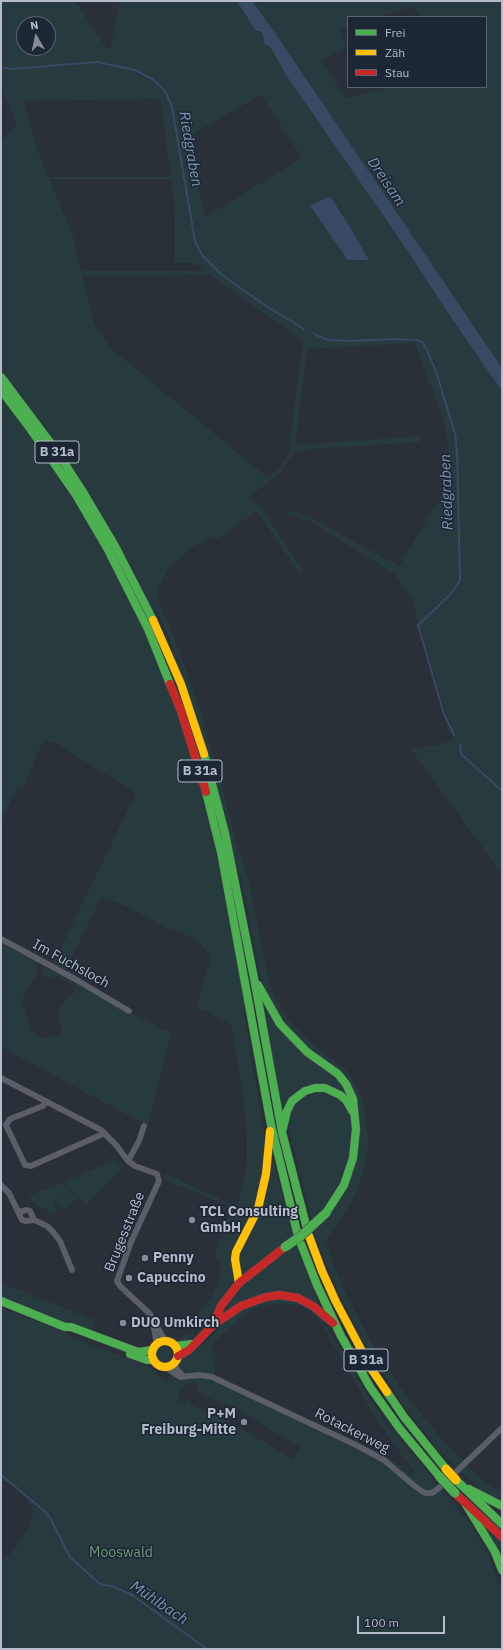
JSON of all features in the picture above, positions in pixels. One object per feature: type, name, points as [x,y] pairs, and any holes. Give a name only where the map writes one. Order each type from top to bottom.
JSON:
[{"type":"main road","name":"B 31a","points":[[1,376],[39,426],[84,492],[115,546],[152,618],[190,710],[212,782],[235,881],[282,1132],[306,1225]]},
{"type":"main road","name":"B 31a","points":[[1,390],[29,427],[76,495],[107,548],[148,628],[178,704],[204,783],[221,852],[271,1125],[297,1232]]},
{"type":"main road","points":[[213,1325],[222,1306],[239,1283],[259,1266],[301,1236],[326,1212],[337,1197],[350,1172],[356,1143],[353,1098],[342,1078],[307,1052],[284,1029],[254,978]]},
{"type":"main road","points":[[282,1132],[287,1111],[292,1101],[305,1091],[315,1088],[325,1088],[340,1095],[346,1100],[355,1116]]},
{"type":"main road","points":[[239,1283],[235,1259],[236,1252],[250,1227],[258,1209],[263,1192],[271,1125]]},
{"type":"main road","name":"B 31a","points":[[309,1236],[322,1271],[336,1302],[372,1370],[404,1417],[446,1469],[502,1524]]},
{"type":"main road","name":"B 31a","points":[[301,1244],[317,1285],[335,1324],[374,1393],[414,1447],[439,1476],[465,1503],[502,1537]]},
{"type":"main road","points":[[1,1301],[65,1327],[70,1331],[147,1360],[153,1360],[158,1365],[165,1367],[176,1360],[213,1325],[246,1303],[262,1298],[279,1295],[298,1298],[306,1302],[335,1324]]},
{"type":"main road","points":[[65,1327],[71,1327],[138,1352],[144,1352],[162,1342],[167,1342],[175,1346],[194,1344]]},
{"type":"main road","points":[[175,1346],[176,1360]]},
{"type":"main road","points":[[153,1360],[155,1347]]},
{"type":"main road","points":[[462,1485],[502,1506]]},
{"type":"main road","points":[[465,1503],[495,1552],[502,1570]]},
{"type":"street","name":"Im Fuchsloch","points":[[1,939],[75,979],[129,1011]]},
{"type":"street","name":"Brugesstraße","points":[[1,1078],[101,1130],[116,1145],[128,1161],[135,1166],[157,1174],[158,1180],[131,1242],[117,1281],[120,1286],[150,1314],[167,1342]]},
{"type":"street","points":[[46,1102],[43,1106],[10,1120],[6,1125],[25,1165],[31,1166],[105,1133]]},
{"type":"street","points":[[128,1161],[139,1141],[144,1126]]},
{"type":"street","points":[[1,1186],[8,1193],[22,1220],[34,1220],[47,1226],[56,1236],[60,1241],[72,1270]]},
{"type":"street","points":[[18,1212],[27,1210],[30,1212],[34,1220]]},
{"type":"street","points":[[152,1318],[155,1347]]},
{"type":"street","points":[[176,1360],[176,1368],[184,1377]]},
{"type":"street","points":[[165,1367],[175,1374],[184,1377]]},
{"type":"street","name":"Rotackerweg","points":[[184,1377],[199,1375],[212,1378],[349,1441],[384,1460],[416,1488],[425,1493],[432,1492],[440,1488],[502,1428]]},
{"type":"green space","points":[[1,1],[75,1],[107,49],[110,49],[120,1],[237,1],[256,30],[260,31],[263,35],[264,43],[271,48],[286,75],[502,391],[502,874],[410,748],[433,746],[454,740],[411,596],[394,574],[382,566],[309,521],[286,514],[287,510],[309,517],[399,566],[449,483],[451,466],[444,422],[415,343],[307,349],[295,445],[422,436],[420,442],[314,449],[295,452],[282,471],[249,497],[261,507],[303,571],[299,573],[257,511],[217,539],[211,537],[192,547],[170,567],[157,590],[159,603],[172,632],[201,712],[239,851],[249,881],[267,973],[273,993],[283,1012],[295,1027],[315,1047],[344,1068],[352,1077],[361,1094],[368,1135],[367,1158],[358,1189],[348,1208],[328,1238],[327,1245],[335,1269],[370,1340],[403,1391],[434,1430],[467,1464],[468,1468],[488,1484],[502,1492],[502,1504],[484,1493],[437,1449],[403,1404],[370,1354],[338,1292],[314,1231],[334,1209],[347,1187],[354,1094],[290,1034],[264,990],[260,977],[242,883],[170,640],[158,614],[150,605],[130,563],[87,491],[1,371],[1,141],[17,123],[1,88]],"holes":[[[261,95],[302,158],[205,217],[187,137]],[[160,99],[171,176],[48,177],[36,146],[23,101]],[[49,179],[171,179],[175,211],[175,263],[195,263],[205,271],[81,271],[72,232]],[[330,196],[369,260],[348,259],[310,206]],[[210,275],[303,341],[289,449],[285,460],[279,469],[267,477],[113,350],[94,324],[82,276]]]},
{"type":"green space","points":[[252,1],[502,1],[502,368],[304,77]]},
{"type":"green space","points":[[1,394],[13,409],[91,526],[134,607],[169,688],[193,761],[215,844],[244,999],[244,1014],[264,1134],[265,1159],[262,1184],[245,1231],[233,1282],[206,1324],[199,1332],[194,1326],[195,1318],[213,1294],[220,1276],[221,1260],[217,1260],[214,1255],[229,1213],[228,1206],[163,1179],[165,1173],[233,1205],[238,1203],[247,1164],[247,1136],[243,1096],[231,1026],[227,1022],[205,1011],[196,1009],[211,957],[195,938],[167,928],[102,896],[65,971],[53,964],[136,793],[52,741],[44,742],[41,745],[23,788],[18,786],[1,820]]},
{"type":"green space","points":[[1,942],[38,960],[36,963],[38,971],[36,976],[21,1002],[25,1009],[30,1030],[44,1038],[62,1034],[61,1025],[58,1019],[59,1008],[67,998],[73,995],[77,987],[57,976],[54,978],[42,975],[43,966],[164,1030],[168,1030],[171,1033],[148,1126],[1,1047]]},
{"type":"green space","points":[[263,998],[270,1013],[330,1070],[348,1092],[344,1094],[306,1088],[283,1119]]},
{"type":"green space","points":[[322,1091],[341,1099],[352,1119],[351,1153],[346,1172],[326,1206],[312,1221],[289,1131],[289,1118],[294,1106],[301,1097]]},
{"type":"green space","points":[[270,1147],[293,1236],[242,1277],[239,1252],[246,1240]]},
{"type":"green space","points":[[115,1160],[122,1168],[86,1205],[63,1182]]},
{"type":"green space","points":[[61,1183],[69,1191],[53,1205],[58,1211],[53,1215],[47,1210],[37,1206],[28,1196]]},
{"type":"green space","points":[[70,1191],[77,1199],[64,1210],[57,1202]]},
{"type":"green space","points":[[296,1245],[322,1311],[289,1294],[231,1310],[226,1305],[250,1277]]},
{"type":"green space","points":[[1,1283],[95,1320],[90,1332],[1,1298]]},
{"type":"green space","name":"Mooswald","points":[[277,1298],[305,1304],[322,1319],[372,1402],[389,1426],[466,1519],[484,1546],[502,1588],[502,1649],[1,1649],[1,1563],[17,1546],[29,1526],[34,1512],[26,1498],[14,1486],[1,1479],[1,1308],[66,1332],[69,1336],[142,1364],[150,1368],[166,1383],[178,1368],[182,1357],[201,1347],[234,1313]],"holes":[[[272,1304],[298,1305],[305,1308],[318,1318],[376,1419],[415,1473],[411,1476],[398,1464],[381,1454],[214,1375],[216,1355],[211,1346],[241,1317],[254,1309]],[[194,1381],[199,1383],[196,1391],[224,1405],[226,1403],[300,1447],[293,1459],[239,1427],[190,1404],[191,1399],[189,1399],[187,1403],[178,1400],[182,1387]]]},
{"type":"green space","points":[[188,1333],[195,1335],[186,1342],[175,1343],[168,1339],[165,1335],[178,1339]]},
{"type":"green space","points":[[164,1346],[170,1349],[173,1355],[170,1361],[164,1364],[158,1361],[155,1355],[158,1349]]},
{"type":"green space","points":[[488,1529],[502,1541],[502,1561],[486,1531]]},
{"type":"water","name":"Dreisam","points":[[237,1],[252,1],[284,46],[502,368],[502,391],[286,75],[271,48],[264,43],[263,35],[260,31],[256,31]]},
{"type":"water","points":[[330,196],[369,260],[348,260],[310,206]]},
{"type":"waterway","name":"Riedgraben","points":[[1,67],[11,69],[97,62],[135,70],[154,80],[165,91],[172,107],[195,241],[202,255],[222,275],[263,304],[304,329]]},
{"type":"waterway","name":"Riedgraben","points":[[314,334],[328,340],[417,340],[423,343],[437,375],[455,433],[457,451],[460,581],[449,596],[418,625],[444,714],[454,735]]},
{"type":"waterway","name":"Riedgraben","points":[[460,744],[461,754],[502,791]]},
{"type":"waterway","name":"Mühlbach","points":[[1,1475],[49,1516],[70,1557],[100,1584],[112,1586],[132,1595],[207,1649]]},
{"type":"traffic: fast","points":[[1,377],[55,449],[83,492],[115,546],[153,620]]},
{"type":"traffic: fast","points":[[1,390],[29,427],[76,495],[107,548],[148,629],[170,684]]},
{"type":"traffic: fast","points":[[204,754],[225,833],[254,978],[282,1132],[306,1225]]},
{"type":"traffic: fast","points":[[206,792],[221,852],[271,1125],[297,1232]]},
{"type":"traffic: fast","points":[[258,985],[280,1024],[307,1052],[338,1074],[346,1084],[353,1099],[356,1129],[353,1158],[344,1185],[326,1213]]},
{"type":"traffic: fast","points":[[283,1128],[287,1111],[292,1101],[305,1091],[315,1088],[325,1088],[340,1095],[346,1100],[353,1112]]},
{"type":"traffic: fast","points":[[285,1247],[301,1236],[326,1213]]},
{"type":"traffic: fast","points":[[301,1244],[317,1285],[341,1336],[370,1387],[400,1429],[439,1476]]},
{"type":"traffic: fast","points":[[1,1301],[65,1327],[71,1327],[138,1352],[153,1350]]},
{"type":"traffic: fast","points":[[175,1346],[192,1344]]},
{"type":"traffic: fast","points":[[130,1354],[147,1360],[153,1360]]},
{"type":"traffic: fast","points":[[387,1392],[404,1417],[446,1469]]},
{"type":"traffic: fast","points":[[439,1476],[455,1493]]},
{"type":"traffic: fast","points":[[456,1480],[502,1524]]},
{"type":"traffic: fast","points":[[469,1489],[502,1506]]},
{"type":"traffic: fast","points":[[465,1503],[495,1552],[502,1570]]},
{"type":"traffic: slow","points":[[153,620],[181,684],[204,754]]},
{"type":"traffic: slow","points":[[239,1283],[235,1259],[236,1252],[258,1209],[266,1174],[270,1131]]},
{"type":"traffic: slow","points":[[309,1236],[322,1271],[336,1302],[372,1370],[387,1392]]},
{"type":"traffic: slow","points":[[165,1341],[174,1345],[178,1354],[174,1363],[165,1367],[156,1363],[152,1354],[156,1345],[165,1341]]},
{"type":"traffic: slow","points":[[446,1469],[456,1480]]},
{"type":"traffic: jam","points":[[170,684],[181,711],[206,792]]},
{"type":"traffic: jam","points":[[213,1325],[221,1306],[239,1283],[285,1247]]},
{"type":"traffic: jam","points":[[178,1356],[189,1350],[213,1325],[241,1306],[266,1297],[279,1295],[298,1298],[313,1306],[333,1323]]},
{"type":"traffic: jam","points":[[455,1493],[502,1537]]},
{"type":"place","name":"TCL Consulting GmbH","points":[[192,1220]]},
{"type":"place","name":"Penny","points":[[145,1258]]},
{"type":"place","name":"Capuccino","points":[[129,1278]]},
{"type":"place","name":"DUO Umkirch","points":[[123,1323]]},
{"type":"place","name":"P+M Freiburg-Mitte","points":[[244,1422]]}]
